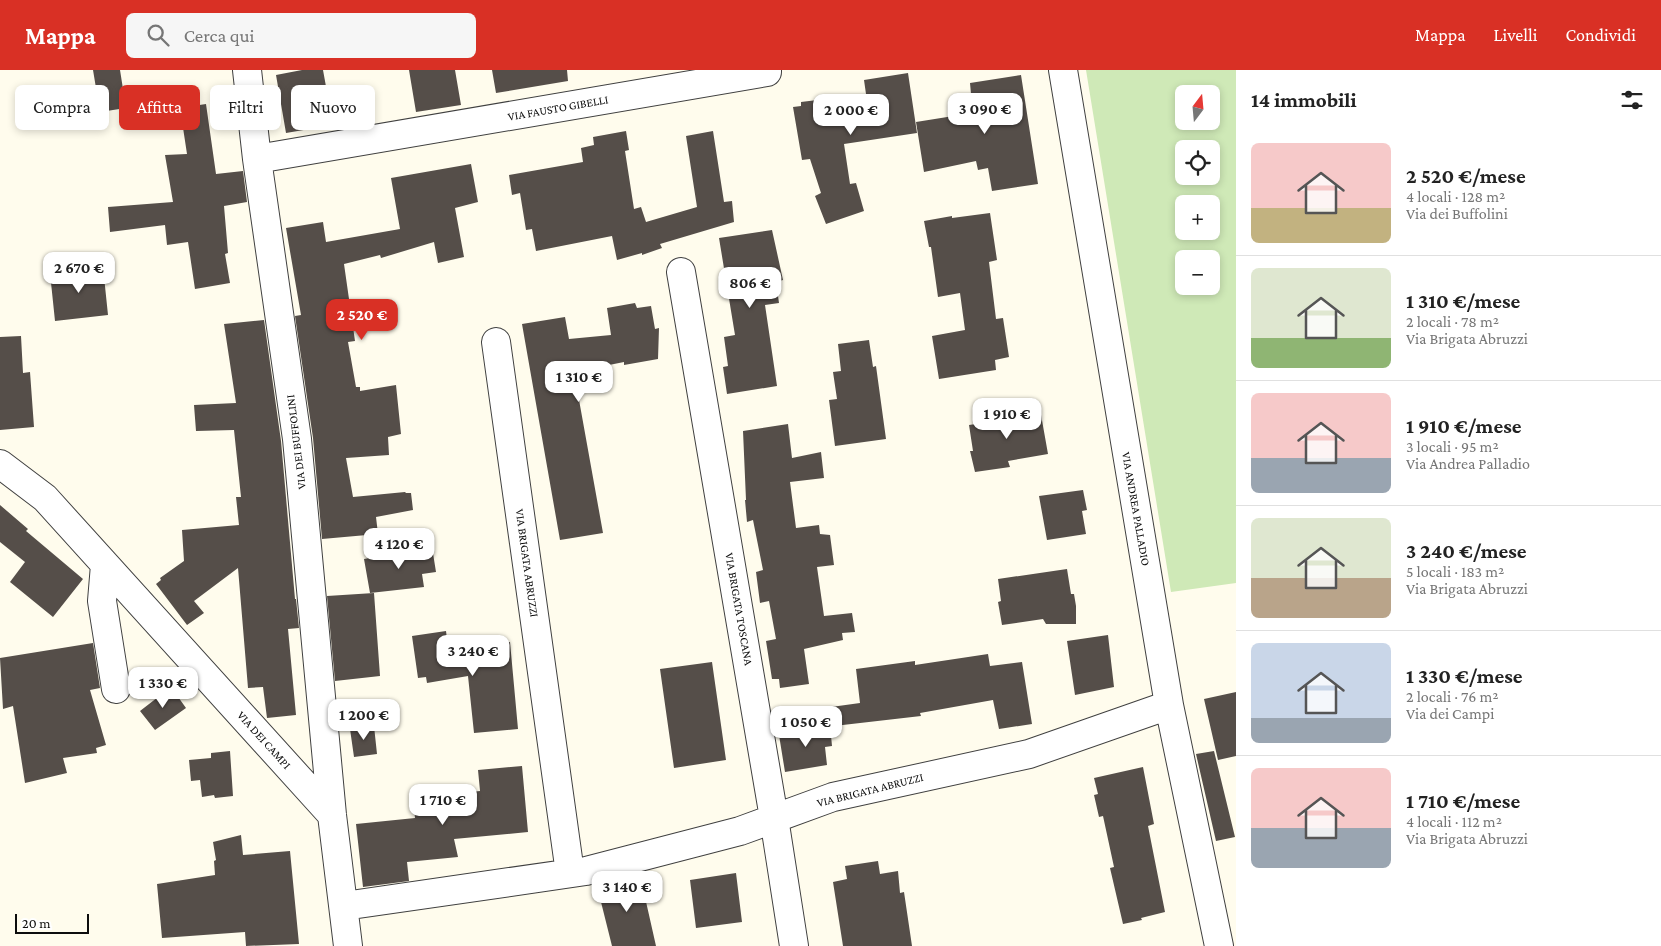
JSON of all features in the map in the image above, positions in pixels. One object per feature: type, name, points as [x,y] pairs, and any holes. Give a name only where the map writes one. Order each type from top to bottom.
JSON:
[{"type":"street","name":"VIA DEI BUFFOLINI","points":[[247,70],[257,159],[297,440],[332,815]]},
{"type":"street","name":"VIA FAUSTO GIBELLI","points":[[257,159],[767,72],[767,70]]},
{"type":"street","name":"VIA ANDREA PALLADIO","points":[[1063,70],[1169,705],[1219,946]]},
{"type":"street","name":"VIA BRIGATA TOSCANA","points":[[681,272],[794,946]]},
{"type":"street","name":"VIA BRIGATA ABRUZZI","points":[[496,342],[570,873]]},
{"type":"street","name":"VIA DEI CAMPI","points":[[0,464],[45,498],[332,815]]},
{"type":"street","points":[[105,565],[102,601],[116,689]]},
{"type":"street","name":"VIA BRIGATA ABRUZZI","points":[[344,906],[586,871],[740,831],[833,797],[1029,754],[1169,705]]},
{"type":"street","points":[[332,815],[348,946]]},
{"type":"green space","points":[[1086,70],[1236,70],[1236,583],[1171,592]]},
{"type":"building","points":[[93,70],[120,70],[122,85],[119,85],[119,109],[109,111],[109,85],[96,85]]},
{"type":"building","points":[[302,70],[323,70],[326,85],[291,85],[291,130],[304,130],[286,133],[281,104],[281,85],[278,85],[276,75]]},
{"type":"building","points":[[409,70],[455,70],[461,105],[416,112]]},
{"type":"building","points":[[492,70],[567,70],[568,81],[496,93]]},
{"type":"building","points":[[908,73],[917,133],[844,144],[850,184],[856,183],[864,211],[826,224],[815,196],[821,193],[810,159],[802,160],[793,107],[801,106],[801,102],[866,94],[864,80]]},
{"type":"building","points":[[1021,75],[1038,184],[992,191],[988,168],[978,170],[976,161],[924,172],[916,122],[966,114],[962,97],[971,94],[970,83]]},
{"type":"building","points":[[206,104],[216,174],[243,171],[247,202],[224,206],[228,253],[225,254],[230,283],[195,289],[188,242],[167,245],[165,225],[110,232],[108,207],[173,202],[165,155],[187,154],[183,130],[200,130],[200,105]]},
{"type":"building","points":[[626,131],[629,150],[625,151],[634,209],[641,207],[646,222],[697,207],[686,136],[713,131],[724,202],[732,201],[734,222],[660,244],[662,248],[642,255],[642,253],[617,260],[612,236],[536,251],[532,229],[526,230],[520,193],[512,195],[509,175],[583,162],[581,148],[594,145],[593,137]]},
{"type":"building","points":[[471,164],[478,202],[455,208],[464,257],[438,263],[434,242],[381,258],[380,255],[344,264],[355,341],[348,342],[356,387],[360,387],[360,391],[396,385],[401,434],[388,437],[389,455],[346,458],[353,497],[411,493],[413,510],[376,517],[378,534],[322,539],[313,438],[295,316],[301,315],[286,228],[323,222],[326,242],[400,229],[391,178]]},
{"type":"building","points":[[990,213],[997,260],[989,262],[996,319],[1003,318],[1009,357],[995,360],[996,370],[939,379],[932,336],[965,330],[960,293],[938,297],[931,247],[929,247],[924,221],[952,216],[952,218]]},
{"type":"building","points":[[772,230],[783,280],[776,282],[779,303],[765,305],[777,386],[727,394],[723,367],[728,366],[724,337],[735,335],[719,238]]},
{"type":"building","points":[[103,267],[108,315],[55,321],[50,273]]},
{"type":"building","points":[[635,303],[637,308],[651,306],[655,329],[659,328],[658,359],[624,365],[624,362],[574,372],[603,533],[560,540],[522,324],[565,317],[569,339],[611,335],[607,308]]},
{"type":"building","points":[[264,320],[281,441],[299,628],[288,629],[296,715],[267,718],[263,687],[248,688],[238,568],[194,601],[204,613],[187,625],[156,584],[161,580],[160,578],[184,561],[182,530],[239,525],[236,497],[241,497],[234,430],[196,431],[194,405],[236,403],[224,324]]},
{"type":"building","points":[[21,336],[23,373],[30,372],[34,427],[0,430],[0,337]]},
{"type":"building","points":[[869,340],[873,367],[876,366],[886,439],[835,446],[829,400],[837,399],[833,372],[841,371],[838,344]]},
{"type":"building","points":[[1040,409],[1048,454],[1008,461],[1010,467],[975,472],[970,451],[973,451],[969,425],[982,423],[982,418]]},
{"type":"building","points":[[788,424],[792,458],[821,452],[824,478],[790,482],[796,528],[819,525],[820,534],[830,535],[834,565],[817,567],[824,616],[852,613],[855,632],[842,633],[843,640],[804,649],[809,684],[780,688],[779,679],[772,679],[766,641],[776,639],[769,601],[760,603],[756,572],[763,570],[753,520],[747,522],[743,431]]},
{"type":"building","points":[[1083,490],[1087,510],[1082,511],[1086,534],[1047,540],[1039,496]]},
{"type":"building","points":[[0,505],[28,529],[26,531],[83,579],[53,617],[10,582],[25,562],[0,542]]},
{"type":"building","points":[[432,547],[436,572],[422,574],[424,587],[370,593],[364,559]]},
{"type":"building","points":[[1067,569],[1071,594],[1074,594],[1076,606],[1076,624],[1046,624],[1043,619],[1002,625],[998,602],[1001,601],[998,579]]},
{"type":"building","points":[[374,593],[380,676],[335,681],[327,596]]},
{"type":"building","points":[[446,631],[448,647],[510,642],[518,729],[474,733],[468,676],[427,683],[426,677],[418,678],[412,636]]},
{"type":"building","points":[[1108,635],[1114,687],[1075,695],[1067,641]]},
{"type":"building","points":[[93,643],[100,688],[90,690],[106,745],[96,748],[97,753],[63,758],[67,773],[25,783],[13,706],[3,709],[0,658]]},
{"type":"building","points":[[988,654],[990,666],[1022,662],[1032,724],[999,729],[993,700],[920,713],[921,716],[834,726],[831,707],[860,703],[856,669],[915,661],[915,665]]},
{"type":"building","points":[[712,662],[726,760],[674,768],[660,669]]},
{"type":"building","points":[[171,687],[186,708],[155,730],[140,711]]},
{"type":"building","points":[[1236,692],[1236,756],[1218,760],[1204,699]]},
{"type":"building","points":[[830,725],[832,746],[825,747],[827,765],[785,772],[779,735],[792,733],[792,729]]},
{"type":"building","points":[[374,726],[377,754],[354,757],[350,729]]},
{"type":"building","points":[[230,751],[233,796],[215,798],[214,795],[202,797],[200,780],[191,781],[189,760],[211,758],[211,753]]},
{"type":"building","points":[[1214,751],[1235,837],[1216,841],[1196,754]]},
{"type":"building","points":[[522,766],[528,832],[454,839],[458,857],[407,862],[409,881],[363,887],[356,824],[415,818],[413,798],[480,791],[478,770]]},
{"type":"building","points":[[1143,767],[1154,824],[1148,826],[1165,912],[1123,924],[1110,868],[1114,867],[1103,816],[1099,817],[1094,795],[1098,794],[1094,778]]},
{"type":"building","points":[[241,835],[243,855],[290,851],[299,944],[246,946],[245,932],[162,938],[157,884],[215,875],[214,861],[216,860],[213,842]]},
{"type":"building","points":[[878,861],[880,874],[898,871],[900,893],[904,892],[912,946],[843,946],[833,882],[847,879],[845,866]]},
{"type":"building","points":[[736,873],[742,922],[696,928],[690,880]]},
{"type":"building","points":[[640,875],[656,946],[612,946],[597,886]]}]
